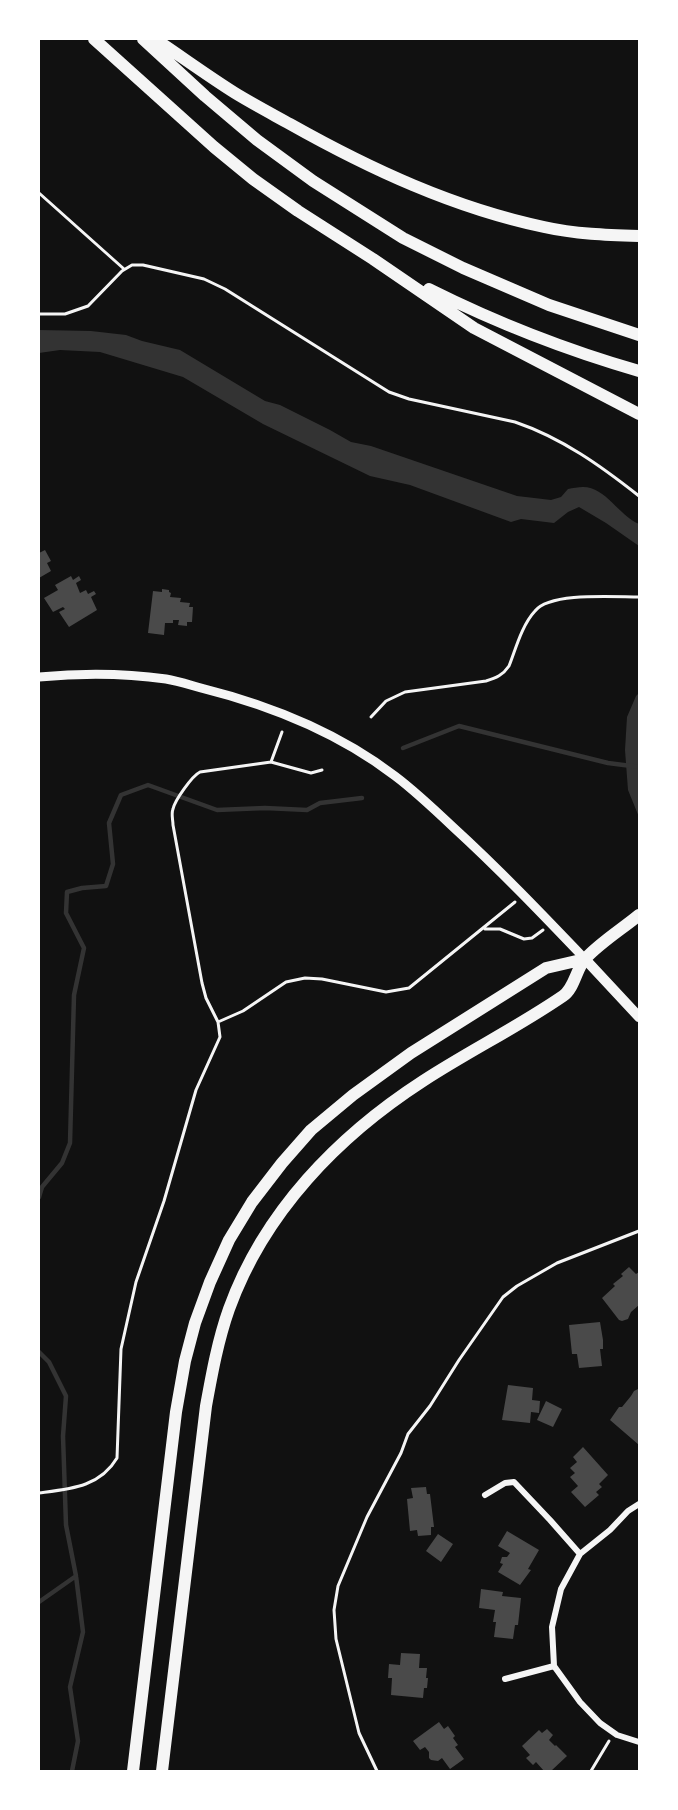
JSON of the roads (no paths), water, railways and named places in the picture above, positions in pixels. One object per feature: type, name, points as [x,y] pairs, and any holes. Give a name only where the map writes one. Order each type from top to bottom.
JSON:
[{"type":"highway","points":[[94,39],[253,179],[298,211],[474,328],[639,414]]},
{"type":"highway","points":[[142,39],[257,140],[313,181],[404,238],[463,268],[549,306],[639,335]]},
{"type":"highway","points":[[155,39],[235,93],[359,161],[417,187],[501,217],[545,228],[639,236]]},
{"type":"highway","points":[[373,259],[480,315],[551,343],[639,371]]},
{"type":"highway","points":[[162,1771],[206,1406],[216,1355],[230,1308],[249,1264],[271,1226],[297,1191],[329,1155],[371,1117],[399,1097],[566,994],[585,959],[639,915]]},
{"type":"highway","points":[[133,1771],[176,1412],[185,1361],[195,1323],[229,1240],[252,1202],[282,1163],[311,1130],[353,1095],[411,1053],[546,968],[585,959]]},
{"type":"main road","points":[[585,959],[639,1017]]},
{"type":"street","points":[[39,677],[80,673],[168,679],[232,695],[298,721],[356,750],[393,775],[422,799],[484,856],[585,959]]},
{"type":"street","points":[[485,1495],[505,1483],[514,1482],[580,1554]]},
{"type":"street","points":[[639,1504],[580,1554],[561,1589],[552,1627],[554,1666],[580,1702],[600,1723],[614,1733],[639,1742]]},
{"type":"street","points":[[505,1679],[554,1666]]},
{"type":"waterway","points":[[403,748],[459,726],[608,763],[639,767]]},
{"type":"waterway","points":[[39,1197],[42,1187],[62,1163],[70,1143],[74,995],[84,948],[66,913],[67,892],[106,886],[113,864],[109,823],[121,795],[148,785],[217,810],[265,808],[307,810],[320,803],[362,798]]},
{"type":"waterway","points":[[39,1352],[49,1362],[66,1396],[63,1436],[66,1525],[76,1576],[83,1632],[70,1687],[78,1741],[72,1771]]},
{"type":"waterway","points":[[39,1602],[76,1576]]}]
